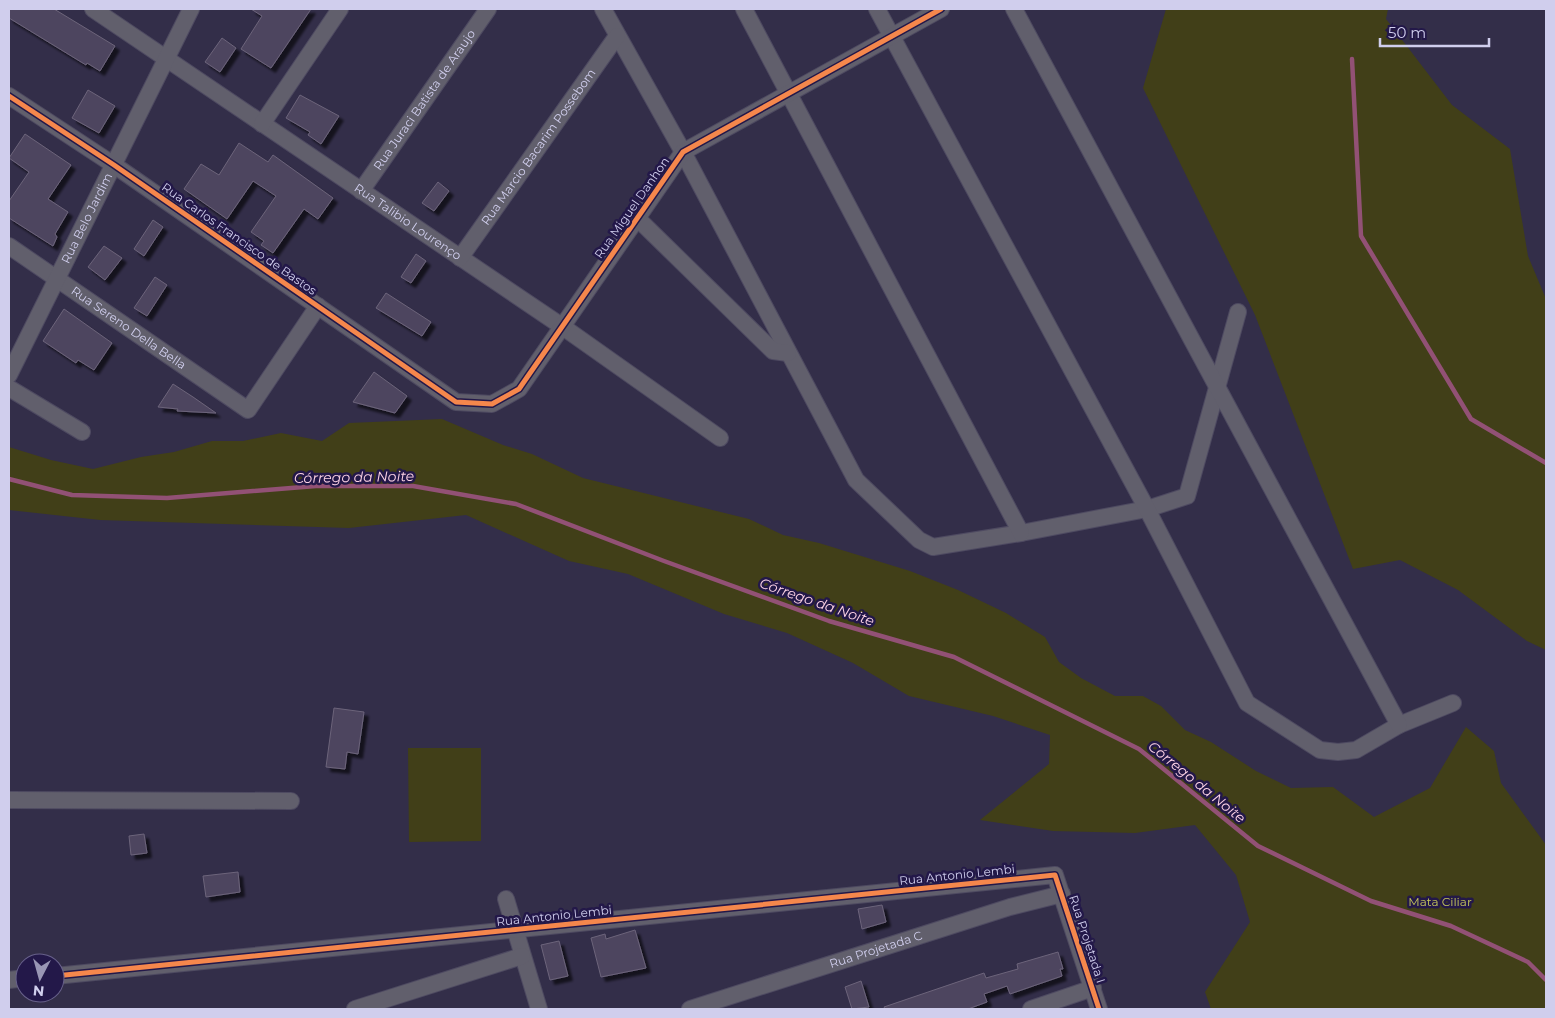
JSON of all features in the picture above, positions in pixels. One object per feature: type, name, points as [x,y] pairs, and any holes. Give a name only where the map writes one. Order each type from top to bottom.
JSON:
[{"type":"street","name":"Rua Talibio Lourenço","points":[[93,9],[563,327],[720,438]]},
{"type":"street","name":"Rua Belo Jardim","points":[[9,375],[191,9]]},
{"type":"street","points":[[262,124],[340,9]]},
{"type":"street","name":"Rua Juraci Batista de Araujo","points":[[361,191],[488,9]]},
{"type":"street","points":[[603,9],[683,152],[856,480],[919,540],[933,547],[1021,533],[1147,509],[1187,496],[1238,312]]},
{"type":"street","points":[[744,9],[1021,533]]},
{"type":"street","points":[[877,9],[1147,509],[1247,703],[1320,750],[1338,752],[1356,750],[1399,725],[1452,703]]},
{"type":"street","name":"Rua Miguel Danhon","points":[[456,402],[492,404],[519,389],[683,152],[941,9]]},
{"type":"street","points":[[1014,9],[1399,725]]},
{"type":"street","name":"Rua Marcio Bacarim Possebom","points":[[460,258],[617,36]]},
{"type":"street","name":"Rua Carlos Francisco de Bastos","points":[[9,96],[114,165],[456,402]]},
{"type":"street","points":[[638,219],[773,351],[788,353]]},
{"type":"street","name":"Rua Sereno Della Bella","points":[[9,246],[248,410],[318,306]]},
{"type":"street","points":[[9,388],[82,432]]},
{"type":"street","points":[[9,800],[291,801]]},
{"type":"street","name":"Rua Antonio Lembi","points":[[65,975],[1055,875]]},
{"type":"street","name":"Rua Projetada I","points":[[1055,875],[1099,1009]]},
{"type":"street","points":[[1002,880],[1010,907]]},
{"type":"street","name":"Rua Projetada C","points":[[690,1009],[1010,907],[1062,894]]},
{"type":"street","points":[[506,899],[539,1009]]},
{"type":"street","points":[[355,1009],[522,956]]},
{"type":"street","points":[[1031,1009],[1093,988]]},
{"type":"green space","points":[[1166,9],[1388,9],[1386,19],[1452,105],[1510,149],[1528,256],[1546,299],[1546,650],[1527,641],[1458,590],[1400,560],[1353,569],[1255,315],[1143,88]]},
{"type":"green space","name":"Mata Ciliar","points":[[442,419],[503,445],[532,454],[583,478],[749,519],[783,535],[819,543],[910,571],[958,590],[1006,613],[1045,637],[1059,662],[1081,678],[1115,696],[1143,696],[1161,706],[1185,730],[1211,742],[1256,771],[1291,788],[1333,787],[1374,817],[1430,788],[1466,727],[1494,751],[1501,783],[1546,845],[1546,1009],[1211,1009],[1205,992],[1250,922],[1236,875],[1195,825],[1135,833],[1053,831],[980,820],[1049,764],[1050,735],[993,716],[909,696],[853,663],[787,633],[724,614],[628,574],[569,561],[466,515],[349,528],[100,520],[9,510],[9,447],[51,460],[93,469],[141,457],[174,452],[212,441],[243,441],[281,433],[322,441],[349,423]]},
{"type":"green space","points":[[408,748],[481,748],[481,841],[409,842]]},
{"type":"building","points":[[9,9],[54,9],[115,46],[100,71],[87,63],[86,65],[9,18]]},
{"type":"building","points":[[251,9],[311,9],[271,68],[241,49],[262,16]]},
{"type":"building","points":[[222,38],[236,48],[220,72],[205,62]]},
{"type":"building","points":[[88,90],[115,106],[99,133],[72,118]]},
{"type":"building","points":[[300,95],[339,116],[321,144],[308,135],[310,132],[286,118]]},
{"type":"building","points":[[25,134],[71,165],[48,199],[68,212],[55,234],[57,237],[53,246],[9,218],[9,201],[29,172],[9,158]]},
{"type":"building","points":[[239,143],[268,162],[273,155],[333,198],[318,219],[304,209],[273,253],[261,245],[264,241],[251,232],[276,196],[253,181],[227,219],[184,189],[201,164],[219,175]]},
{"type":"building","points":[[438,182],[449,191],[434,211],[422,203]]},
{"type":"building","points":[[153,220],[163,227],[144,256],[134,249]]},
{"type":"building","points":[[104,246],[122,258],[105,280],[88,267]]},
{"type":"building","points":[[416,254],[426,261],[411,283],[401,277]]},
{"type":"building","points":[[155,277],[167,285],[147,316],[134,308]]},
{"type":"building","points":[[386,293],[431,322],[422,336],[376,308]]},
{"type":"building","points":[[64,309],[112,343],[94,370],[78,360],[76,363],[43,341]]},
{"type":"building","points":[[374,372],[407,396],[395,413],[353,402]]},
{"type":"building","points":[[173,384],[216,413],[177,411],[178,409],[158,407]]},
{"type":"building","points":[[334,708],[364,712],[358,754],[347,752],[345,769],[326,767]]},
{"type":"building","points":[[144,834],[147,853],[131,855],[129,836]]},
{"type":"building","points":[[238,872],[240,892],[206,897],[203,876]]},
{"type":"building","points":[[882,905],[886,922],[862,929],[858,909]]},
{"type":"building","points":[[635,930],[646,968],[601,977],[591,938],[605,934],[606,939]]},
{"type":"building","points":[[559,941],[568,976],[550,980],[541,945]]},
{"type":"building","points":[[1058,952],[1063,969],[1060,969],[1062,976],[1010,994],[1007,986],[984,994],[987,1002],[968,1009],[885,1009],[884,1007],[984,973],[986,978],[1018,969],[1017,964]]},
{"type":"building","points":[[861,981],[869,1007],[852,1009],[845,987]]},
{"type":"waterway","points":[[1352,59],[1361,236],[1471,419],[1546,463]]},
{"type":"waterway","name":"Córrego da Noite","points":[[9,479],[72,495],[167,498],[316,486],[413,486],[516,504],[664,561],[829,621],[954,657],[1139,749],[1258,846],[1371,901],[1451,926],[1528,962],[1546,980]]},
{"type":"cycle path","points":[[9,96],[114,165],[456,402],[492,404],[519,389],[683,152],[941,9]]},
{"type":"cycle path","points":[[65,975],[1055,875],[1099,1009]]}]
